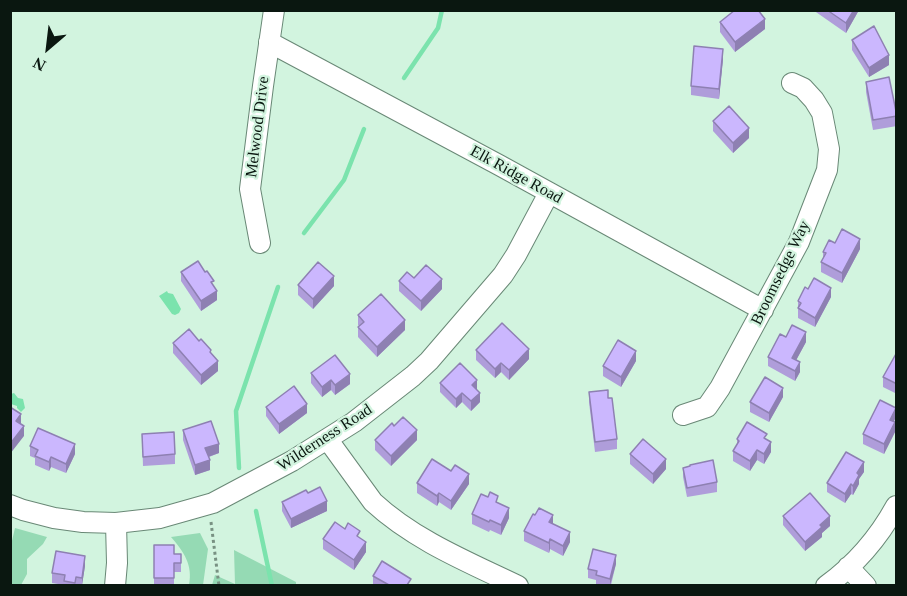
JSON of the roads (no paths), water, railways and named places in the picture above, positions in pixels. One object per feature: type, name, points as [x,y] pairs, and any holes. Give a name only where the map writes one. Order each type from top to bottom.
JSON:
[{"type":"street","name":"Melwood Drive","points":[[260,243],[250,189],[273,10]]},
{"type":"street","name":"Elk Ridge Road","points":[[269,42],[763,310]]},
{"type":"street","name":"Broomsedge Way","points":[[683,415],[707,407],[720,388],[799,242],[827,170],[829,149],[822,113],[803,88],[792,83]]},
{"type":"street","name":"Wilderness Road","points":[[10,505],[54,518],[83,522],[116,523],[160,518],[213,503],[284,466],[328,440],[376,406],[429,361],[502,275],[516,255],[549,193]]},
{"type":"street","points":[[328,440],[374,502],[388,515],[428,542],[518,585]]},
{"type":"street","points":[[826,585],[868,548],[897,506]]},
{"type":"street","points":[[115,585],[116,523]]},
{"type":"street","points":[[848,567],[866,585]]},
{"type":"waterway","points":[[404,78],[438,28],[442,10]]},
{"type":"waterway","points":[[304,233],[344,180],[364,129]]},
{"type":"waterway","points":[[239,468],[236,411],[278,287]]},
{"type":"waterway","points":[[256,511],[272,586]]}]
